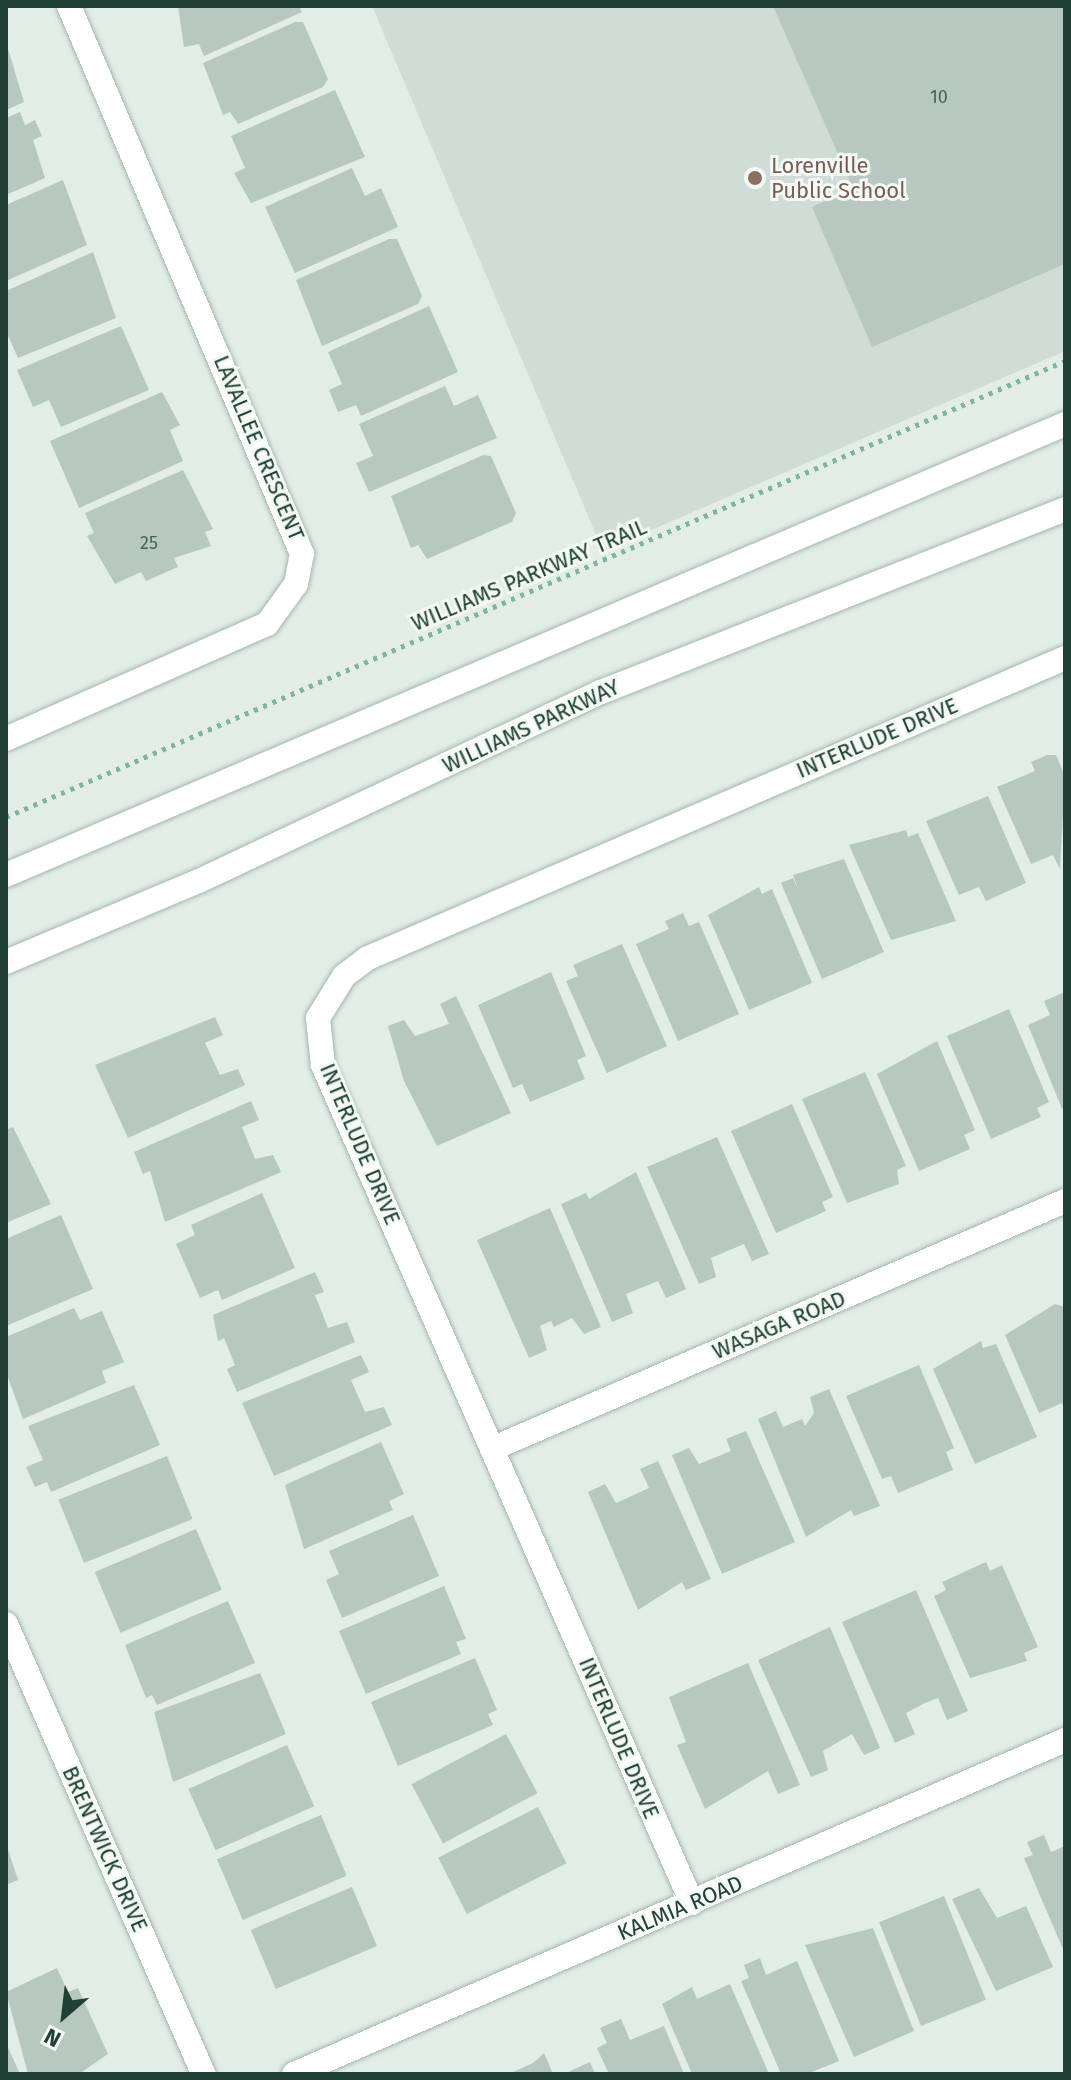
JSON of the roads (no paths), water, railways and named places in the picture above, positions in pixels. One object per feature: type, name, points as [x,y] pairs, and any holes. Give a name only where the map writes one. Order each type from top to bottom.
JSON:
[{"type":"street","name":"LAVALLEE CRESCENT","points":[[6,739],[267,624],[296,584],[302,554],[69,6]]},
{"type":"street","points":[[6,875],[1065,424]]},
{"type":"street","name":"WILLIAMS PARKWAY","points":[[6,962],[199,881],[601,692],[1065,509]]},
{"type":"street","name":"INTERLUDE DRIVE","points":[[692,1903],[323,1065],[318,1018],[329,996],[368,958],[1065,658]]},
{"type":"street","name":"WASAGA ROAD","points":[[494,1448],[1065,1201]]},
{"type":"street","name":"BRENTWICK DRIVE","points":[[6,1624],[16,1674],[204,2074]]},
{"type":"street","name":"KALMIA ROAD","points":[[294,2074],[1065,1740]]},
{"type":"place","name":"Lorenville Public School","points":[[755,178]]}]
